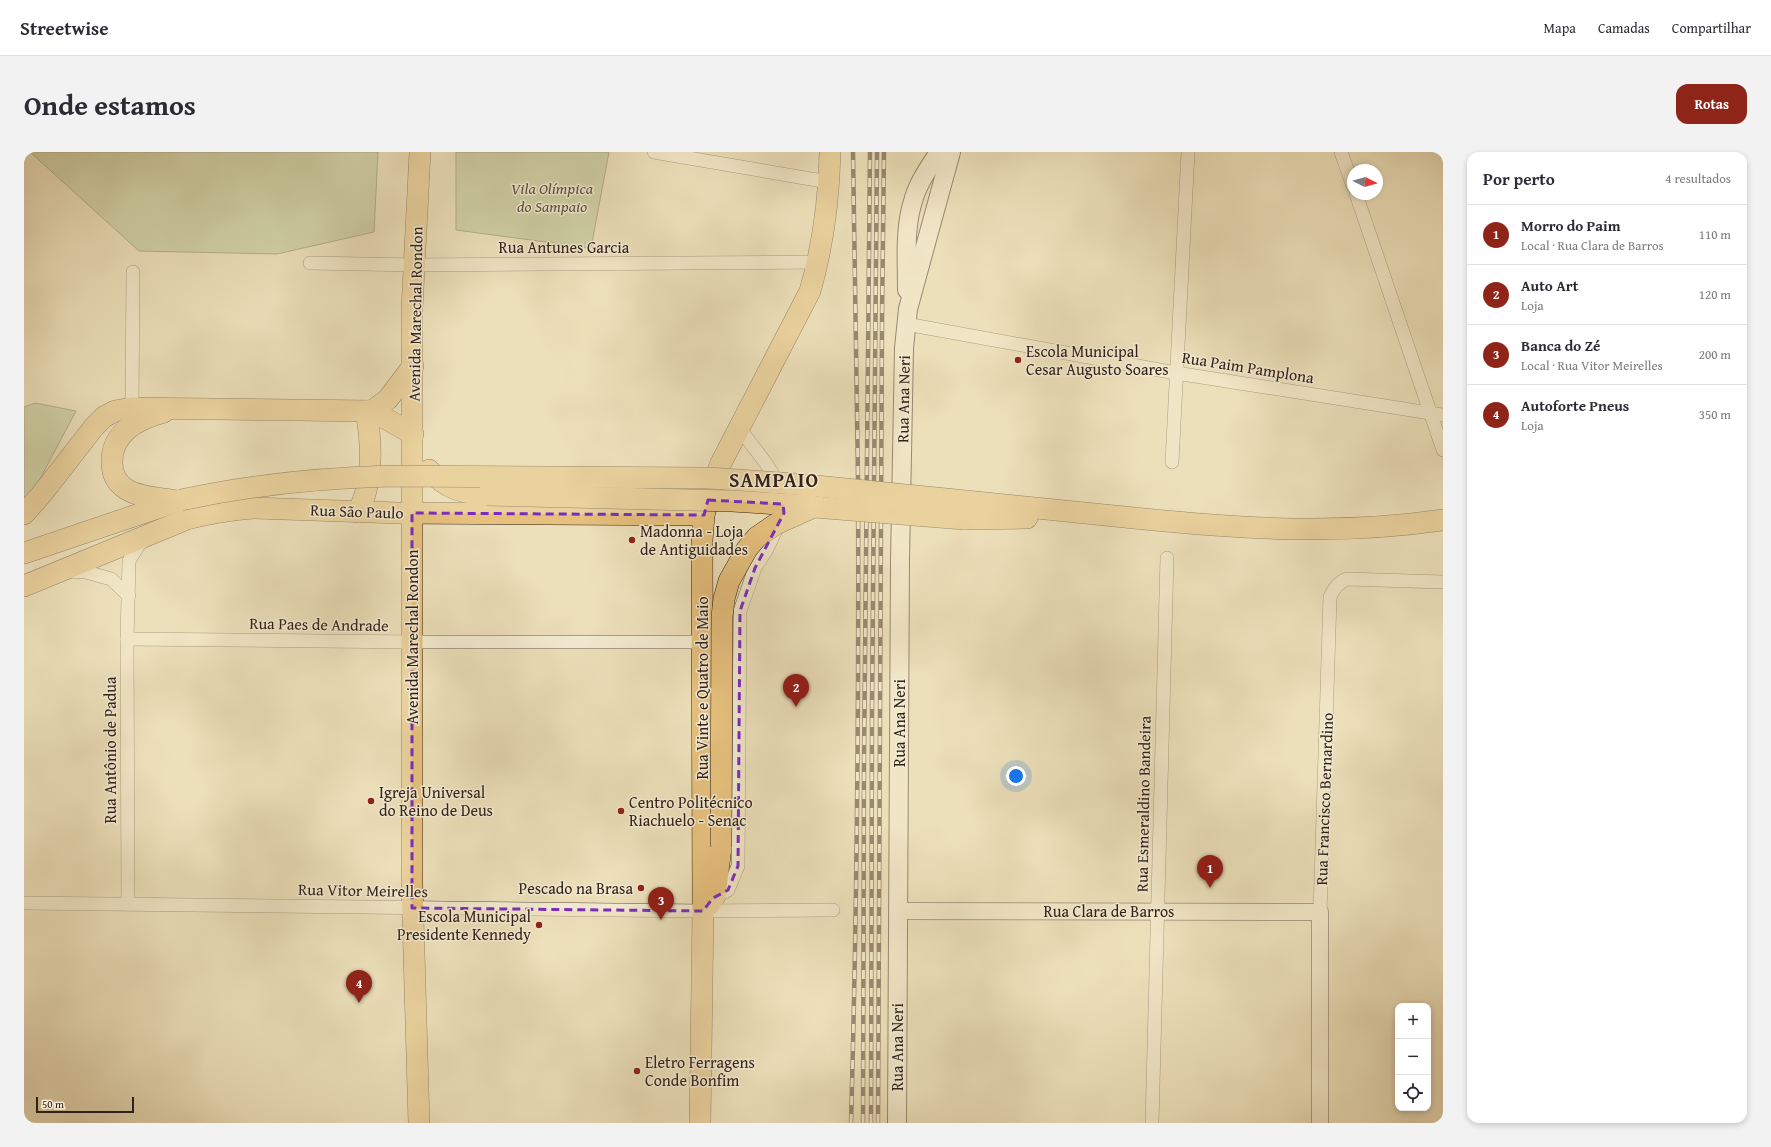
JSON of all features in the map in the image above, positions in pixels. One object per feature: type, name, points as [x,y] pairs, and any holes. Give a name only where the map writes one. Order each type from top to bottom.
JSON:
[{"type":"main road","name":"Avenida Marechal Rondon","points":[[420,152],[412,309],[412,908],[420,1123]]},
{"type":"main road","name":"Rua Vinte e Quatro de Maio","points":[[700,1123],[708,904],[702,642],[702,541],[704,515],[711,490],[723,460],[810,291],[818,262],[825,218],[830,152]]},
{"type":"main road","points":[[907,316],[906,238],[909,216],[919,185],[939,152]]},
{"type":"main road","points":[[907,316],[951,152]]},
{"type":"main road","name":"Rua Ana Neri","points":[[897,1123],[900,552],[903,373],[907,316]]},
{"type":"main road","points":[[369,411],[388,399],[413,366]]},
{"type":"main road","points":[[24,514],[41,495],[94,426],[104,417],[115,411],[132,408],[369,411],[413,439],[421,461],[440,481],[464,493],[486,495],[732,501],[814,507],[965,510]]},
{"type":"main road","points":[[179,501],[144,495],[127,489],[117,481],[112,468],[112,452],[118,439],[131,426],[152,416],[182,408]]},
{"type":"main road","points":[[358,512],[364,500],[370,471],[369,411]]},
{"type":"main road","points":[[24,553],[179,501],[284,482],[344,477],[717,478],[796,484],[1025,518],[1076,512],[1229,527],[1286,530],[1373,528],[1404,526],[1443,520]]},
{"type":"main road","points":[[708,904],[721,846],[722,617],[729,581],[737,564],[757,537],[789,517],[814,507]]},
{"type":"main road","name":"Rua São Paulo","points":[[24,586],[154,531],[211,512],[228,510],[252,508],[412,513],[704,515]]},
{"type":"main road","points":[[24,563],[62,539]]},
{"type":"street","points":[[654,152],[828,182]]},
{"type":"street","points":[[1172,462],[1188,152]]},
{"type":"street","points":[[1341,152],[1347,169]]},
{"type":"street","points":[[1358,200],[1429,413],[1443,450]]},
{"type":"street","name":"Rua Antunes Garcia","points":[[310,263],[415,265],[818,262]]},
{"type":"street","points":[[132,408],[133,272]]},
{"type":"street","name":"Rua Paim Pamplona","points":[[907,316],[1176,373],[1443,415]]},
{"type":"street","points":[[708,904],[728,890],[738,866],[740,611],[755,568],[766,551],[784,513],[782,489],[765,462],[739,428]]},
{"type":"street","name":"Rua Antônio de Padua","points":[[128,904],[127,639],[129,561],[138,546],[154,531]]},
{"type":"street","name":"Rua Esmeraldino Bandeira","points":[[1152,1123],[1167,558]]},
{"type":"street","points":[[62,571],[86,572],[112,579],[129,596]]},
{"type":"street","name":"Rua Francisco Bernardino","points":[[1320,1123],[1320,912],[1330,597],[1334,588],[1340,582],[1347,579],[1443,582]]},
{"type":"street","name":"Rua Paes de Andrade","points":[[127,639],[413,642],[702,642]]},
{"type":"street","name":"Rua Vitor Meirelles","points":[[24,903],[412,908],[708,904],[833,910]]},
{"type":"street","name":"Rua Clara de Barros","points":[[898,910],[1320,912]]},
{"type":"highlighted area","points":[[708,500],[783,504],[784,513],[755,568],[740,611],[738,866],[728,890],[713,898],[703,911],[412,908],[412,513],[704,515]]},
{"type":"green space","points":[[30,152],[378,152],[374,232],[277,254],[139,251]]},
{"type":"green space","name":"Vila Olímpica do Sampaio","points":[[456,152],[609,152],[591,248],[456,230]]},
{"type":"green space","points":[[35,403],[76,411],[30,498],[24,503],[24,407]]},
{"type":"railway","points":[[851,1123],[856,881],[858,640],[858,479],[853,152]]},
{"type":"railway","points":[[863,1123],[864,760],[870,152]]},
{"type":"railway","points":[[871,1123],[872,709],[877,152]]},
{"type":"railway","points":[[878,1123],[884,152]]},
{"type":"place","name":"Escola Municipal Cesar Augusto Soares","points":[[1018,360]]},
{"type":"place","name":"Madonna - Loja de Antiguidades","points":[[632,540]]},
{"type":"place","name":"Auto Art","points":[[796,707]]},
{"type":"place","name":"Igreja Universal do Reino de Deus","points":[[371,801]]},
{"type":"place","name":"Centro Politécnico Riachuelo - Senac","points":[[621,811]]},
{"type":"place","name":"Pescado na Brasa","points":[[641,888]]},
{"type":"place","name":"Morro do Paim","points":[[1210,888]]},
{"type":"place","name":"Banca do Zé","points":[[661,920]]},
{"type":"place","name":"Escola Municipal Presidente Kennedy","points":[[539,925]]},
{"type":"place","name":"Autoforte Pneus","points":[[359,1003]]},
{"type":"place","name":"Eletro Ferragens Conde Bonfim","points":[[637,1071]]},
{"type":"district","name":"SAMPAIO","points":[[774,480]]}]
